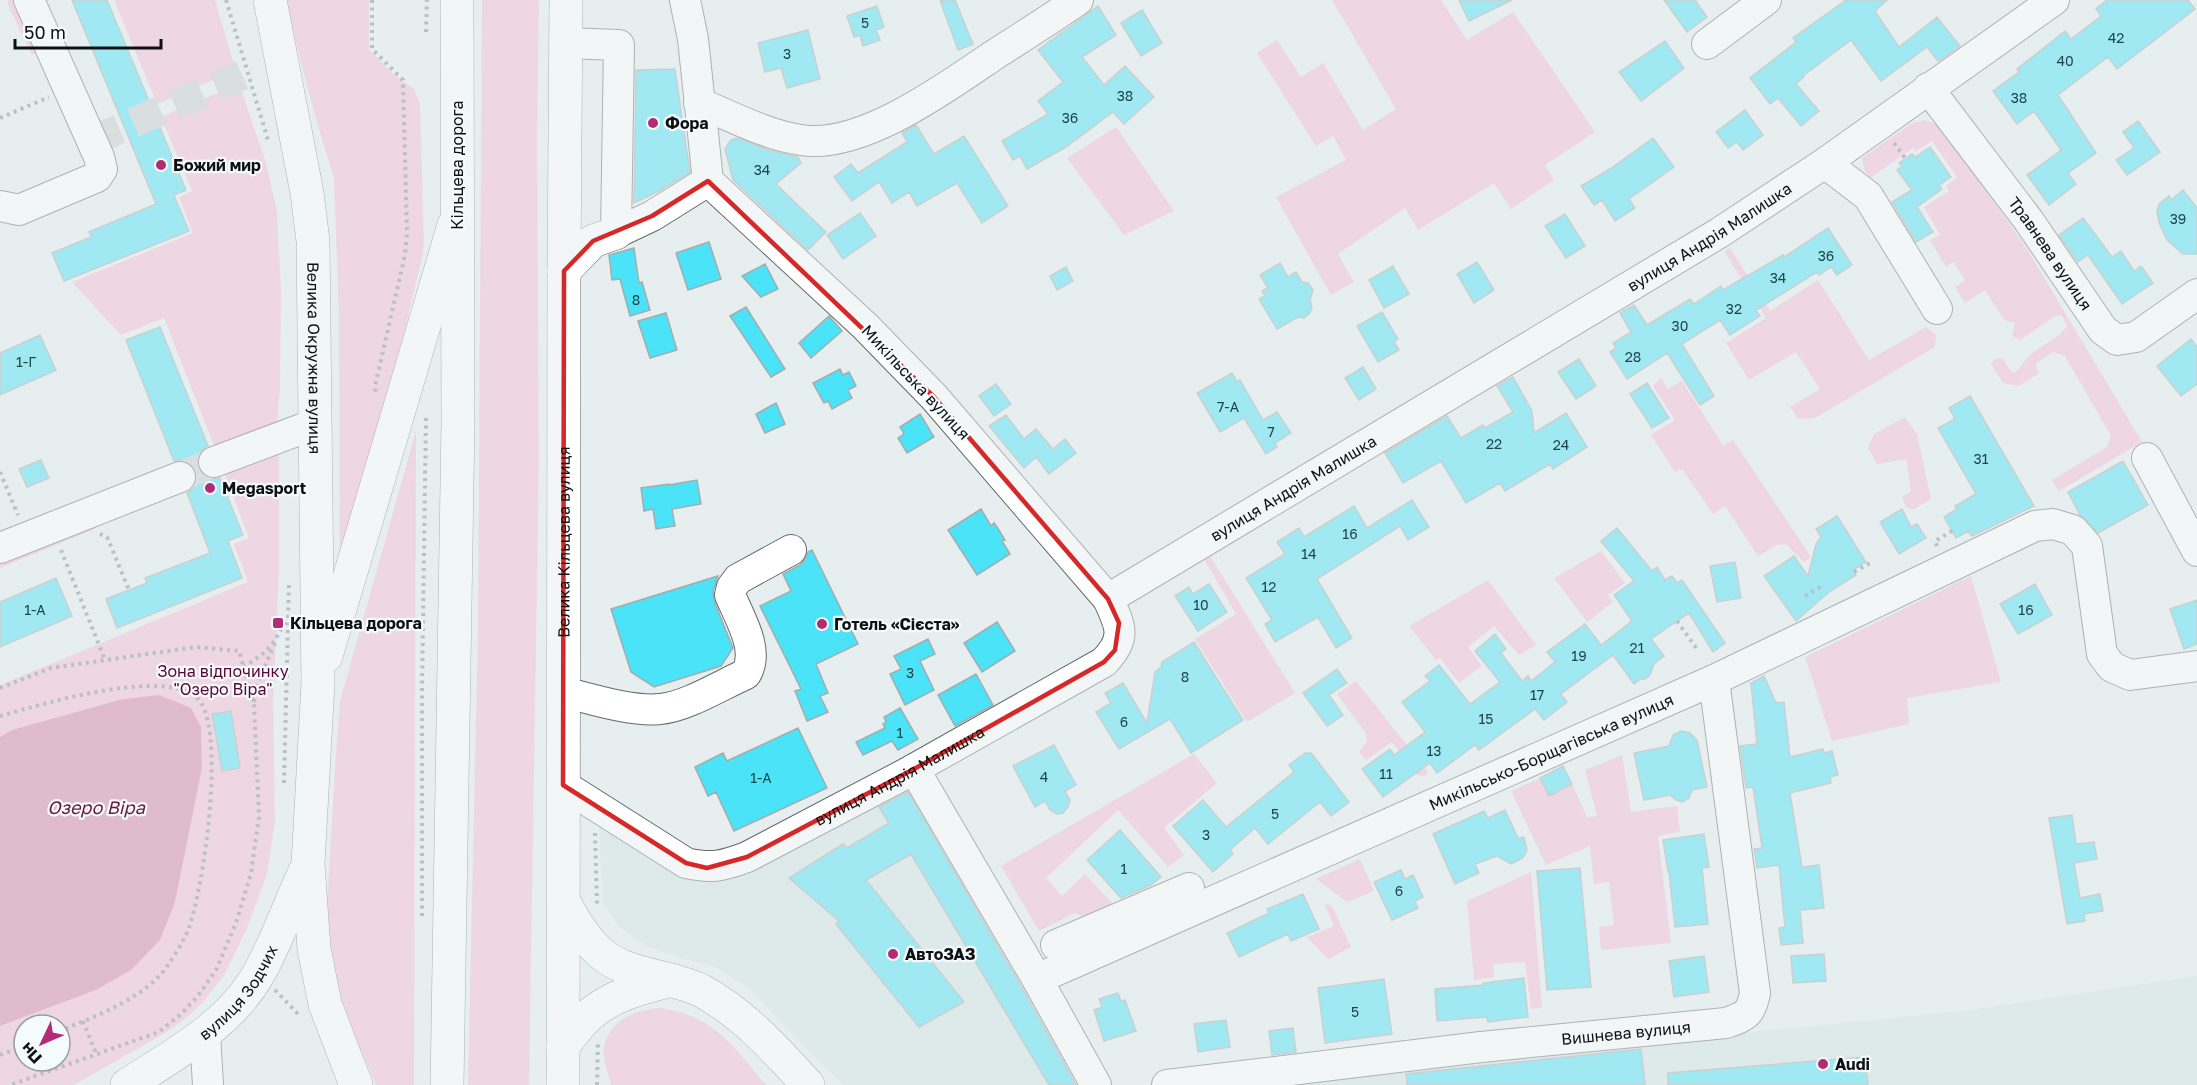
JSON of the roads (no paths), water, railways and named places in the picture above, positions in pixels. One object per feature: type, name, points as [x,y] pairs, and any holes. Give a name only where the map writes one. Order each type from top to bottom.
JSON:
[{"type":"main road","name":"Велика Окружна вулиця","points":[[270,0],[314,241],[318,683],[308,864]]},
{"type":"main road","name":"Кільцева дорога","points":[[447,1085],[458,423],[457,0]]},
{"type":"main road","name":"Велика Кільцева вулиця","points":[[563,1085],[566,0]]},
{"type":"main road","points":[[318,683],[458,212]]},
{"type":"main road","points":[[564,271],[593,241],[616,233]]},
{"type":"main road","points":[[308,864],[314,949],[325,1004],[356,1085]]},
{"type":"main road","name":"вулиця Зодчих","points":[[128,1085],[204,1034],[231,1010],[258,975],[308,864]]},
{"type":"main road","points":[[565,904],[582,934],[604,956],[629,968],[700,990],[740,1017],[767,1041],[808,1085]]},
{"type":"main road","points":[[563,1046],[586,1017],[608,1002],[625,993],[672,980]]},
{"type":"street","points":[[0,206],[19,210],[97,177],[102,169],[99,157],[29,0]]},
{"type":"street","points":[[565,43],[619,45],[616,233],[652,216],[708,181],[693,39],[685,0]]},
{"type":"street","points":[[699,103],[762,129],[801,140],[834,140],[872,128],[926,100],[1078,0]]},
{"type":"street","points":[[1707,44],[1766,0]]},
{"type":"street","name":"вулиця Андрія Малишка","points":[[563,785],[686,863],[707,868],[725,865],[747,857],[914,769],[1104,662],[1115,650],[1120,639],[1119,623],[1108,599],[1719,233],[1825,163],[2054,0]]},
{"type":"street","name":"Травнева вулиця","points":[[1928,88],[2029,221],[2103,330],[2117,340],[2136,338],[2197,294]]},
{"type":"street","points":[[1825,163],[1868,196],[1937,309]]},
{"type":"street","name":"Микільська вулиця","points":[[708,181],[865,326],[934,397],[1108,599]]},
{"type":"street","points":[[214,462],[315,424]]},
{"type":"street","points":[[2147,458],[2197,551]]},
{"type":"street","points":[[26,546],[180,477]]},
{"type":"street","name":"Микільсько-Борщагівська вулиця","points":[[1037,979],[1162,912],[1714,680],[2035,526],[2053,524],[2073,530],[2086,546],[2102,654],[2112,667],[2130,675],[2197,666]]},
{"type":"street","points":[[564,692],[644,710],[662,709],[684,702],[746,674],[752,665],[752,652],[730,595],[732,586],[738,579],[791,550]]},
{"type":"street","name":"Вишнева вулиця","points":[[1167,1085],[1481,1047],[1726,1023],[1743,1017],[1752,1007],[1755,993],[1714,680]]},
{"type":"street","points":[[914,769],[1096,1085]]},
{"type":"street","points":[[1056,945],[1162,912],[1189,888]]},
{"type":"street","points":[[204,1034],[208,1085]]},
{"type":"water","name":"Озеро Віра","points":[[159,695],[191,708],[201,727],[202,768],[175,902],[160,940],[131,970],[96,990],[35,1013],[12,1013],[12,1022],[0,1026],[0,737],[12,730],[119,700]]},
{"type":"tunnel","points":[[92,141],[242,75]]},
{"type":"tunnel","points":[[180,477],[214,462]]},
{"type":"place","name":"Фора","points":[[653,123]]},
{"type":"place","name":"Божий мир","points":[[161,165]]},
{"type":"place","name":"Megasport","points":[[210,488]]},
{"type":"place","name":"Кільцева дорога","points":[[278,623]]},
{"type":"place","name":"Готель «Сієста»","points":[[822,624]]},
{"type":"place","name":"АвтоЗАЗ","points":[[893,954]]},
{"type":"place","name":"Audi","points":[[1823,1064]]},
{"type":"park label","name":"Зона відпочинку \"Озеро Віра\"","points":[[223,680]]}]
